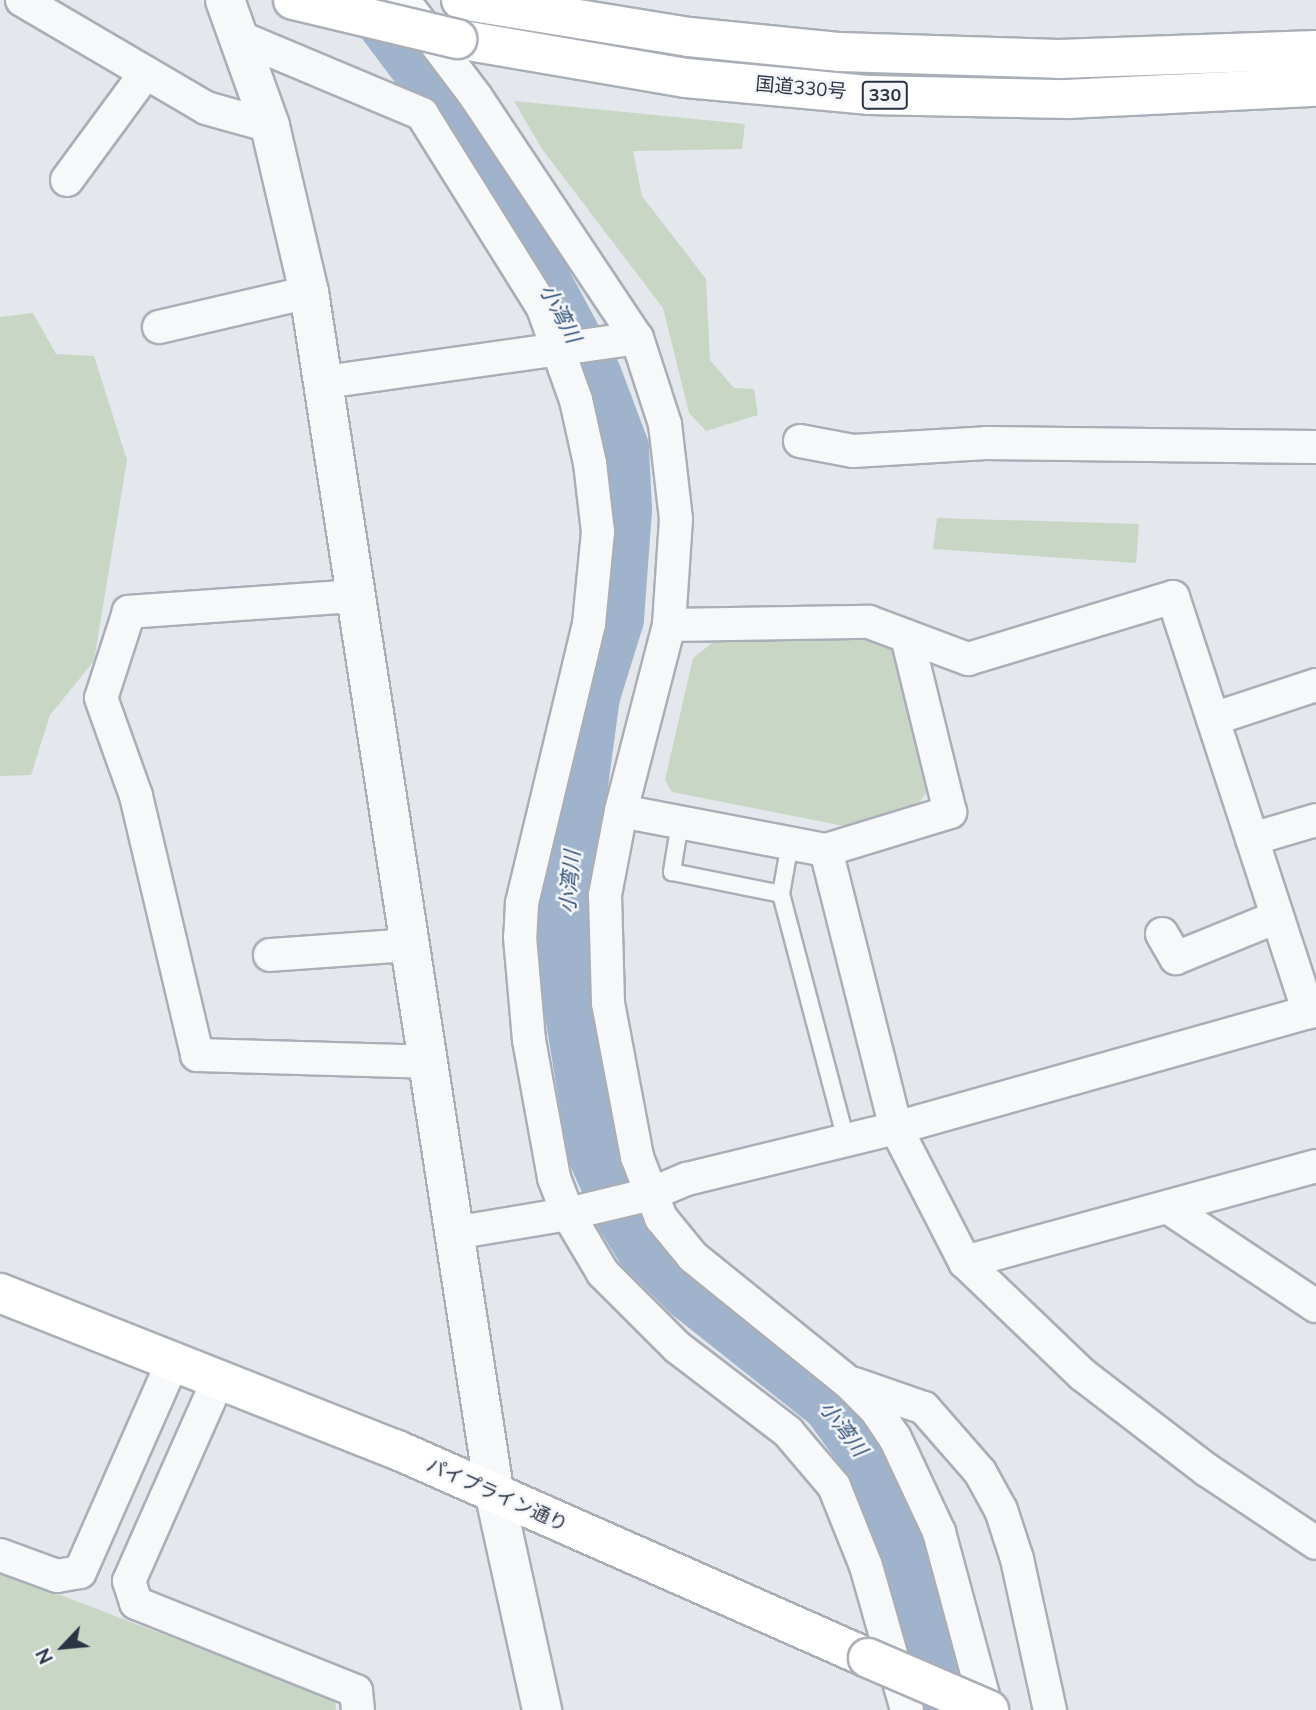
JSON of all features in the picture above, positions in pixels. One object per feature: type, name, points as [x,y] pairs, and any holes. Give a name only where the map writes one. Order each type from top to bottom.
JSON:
[{"type":"main road","name":"国道330号","points":[[293,0],[457,39],[686,78],[870,95],[1067,99],[1316,87]]},
{"type":"main road","name":"国道330号","points":[[461,0],[689,37],[827,51],[1059,59],[1316,50]]},
{"type":"main road","name":"パイプライン通り","points":[[0,1293],[174,1359],[395,1449],[495,1496],[988,1710]]},
{"type":"street","points":[[22,0],[206,108],[270,126]]},
{"type":"street","points":[[225,0],[270,126],[309,292],[495,1496],[542,1710]]},
{"type":"street","points":[[403,0],[477,97],[637,338],[665,424],[676,519],[669,625],[621,811],[605,895],[607,989],[636,1157],[661,1218],[693,1257],[848,1382],[876,1410],[895,1438],[927,1501],[988,1710]]},
{"type":"street","points":[[239,37],[422,114],[542,308],[561,348],[590,463],[598,533],[589,624],[526,872],[520,937],[533,1064],[554,1178],[568,1214],[603,1273],[638,1311],[677,1347],[788,1432],[834,1486],[860,1546],[907,1710]]},
{"type":"street","points":[[67,180],[145,74]]},
{"type":"street","points":[[159,327],[309,292]]},
{"type":"street","points":[[325,382],[637,338]]},
{"type":"street","points":[[800,441],[853,451],[986,443],[1316,447]]},
{"type":"street","points":[[355,596],[129,612],[101,698],[136,796],[197,1055],[427,1062]]},
{"type":"street","points":[[454,1233],[568,1214],[651,1194],[687,1179],[896,1128],[1312,1011],[1277,917],[1173,597],[968,659],[869,622],[669,625]]},
{"type":"street","points":[[621,811],[826,850],[950,812],[907,637]]},
{"type":"street","points":[[1213,719],[1316,685]]},
{"type":"street","points":[[1252,839],[1316,820]]},
{"type":"street","points":[[826,850],[896,1128],[965,1262],[1083,1375],[1207,1470],[1316,1543]]},
{"type":"street","points":[[1162,934],[1176,958],[1277,917]]},
{"type":"street","points":[[270,956],[410,945]]},
{"type":"street","points":[[965,1262],[1316,1166]]},
{"type":"street","points":[[1169,1208],[1316,1306]]},
{"type":"street","points":[[0,1555],[57,1576],[80,1572],[174,1359]]},
{"type":"street","points":[[219,1378],[130,1581],[136,1603],[356,1691],[358,1710]]},
{"type":"street","points":[[848,1382],[924,1408],[980,1472],[1001,1510],[1017,1559],[1049,1710]]},
{"type":"lane","points":[[680,822],[672,872],[782,894]]},
{"type":"lane","points":[[790,844],[782,894],[846,1140]]},
{"type":"green space","points":[[514,101],[745,124],[742,149],[633,151],[642,196],[706,279],[710,360],[734,388],[754,389],[758,415],[706,431],[689,413],[663,308],[542,149]]},
{"type":"green space","points":[[33,313],[56,354],[94,356],[127,460],[94,661],[50,715],[31,775],[0,776],[0,317]]},
{"type":"green space","points":[[937,518],[1139,524],[1136,563],[933,549]]},
{"type":"green space","points":[[716,640],[881,640],[895,654],[929,788],[914,811],[849,827],[672,792],[665,780],[693,658]]},
{"type":"green space","points":[[0,1572],[335,1700],[336,1710],[0,1710]]},
{"type":"waterway","name":"小湾川","points":[[368,0],[453,113],[594,376],[621,448],[624,510],[616,619],[592,696],[564,903],[570,996],[596,1155],[623,1215],[644,1248],[690,1293],[829,1403],[865,1452],[898,1526],[953,1710]]}]
